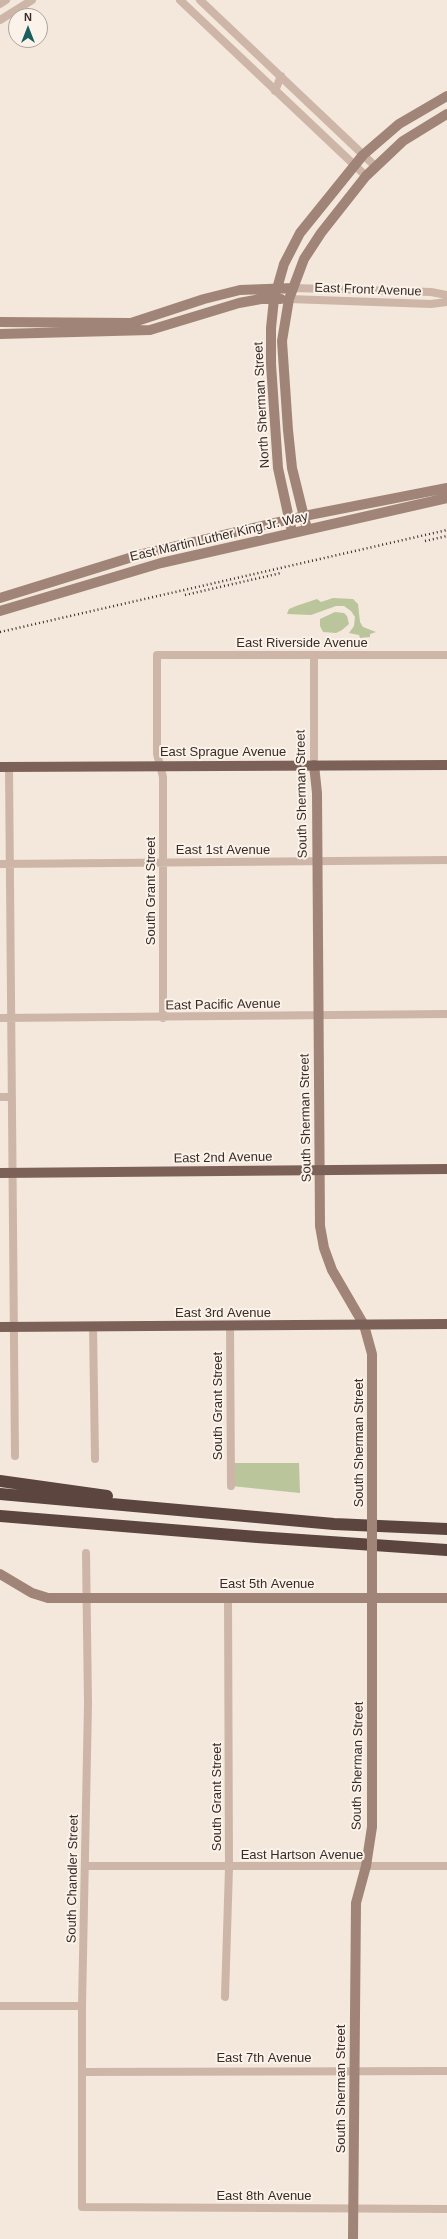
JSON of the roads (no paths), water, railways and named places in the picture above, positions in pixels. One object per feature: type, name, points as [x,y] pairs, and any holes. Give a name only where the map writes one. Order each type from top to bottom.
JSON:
[{"type":"highway","points":[[0,1481],[258,1517]]},
{"type":"highway","points":[[0,1494],[334,1524],[447,1529]]},
{"type":"highway","points":[[0,1516],[257,1537],[447,1550]]},
{"type":"main road","name":"East Sprague Avenue","points":[[5,767],[447,765]]},
{"type":"main road","name":"East 2nd Avenue","points":[[0,1173],[447,1169]]},
{"type":"main road","name":"East 3rd Avenue","points":[[0,1327],[447,1324]]},
{"type":"street","points":[[0,4],[6,0]]},
{"type":"street","points":[[0,20],[32,0]]},
{"type":"street","points":[[180,0],[366,176]]},
{"type":"street","points":[[200,0],[375,166]]},
{"type":"street","points":[[201,19],[210,9]]},
{"type":"street","points":[[275,91],[281,76]]},
{"type":"street","name":"North Sherman Street","points":[[292,532],[278,468],[274,437],[271,345],[274,299],[284,264],[300,233],[363,155],[399,124],[447,96]]},
{"type":"street","name":"North Sherman Street","points":[[307,529],[290,451],[283,366],[283,330],[289,299],[304,259],[318,238],[366,176],[402,141],[447,114]]},
{"type":"street","points":[[0,322],[131,323],[222,294],[240,290],[293,288]]},
{"type":"street","name":"East Front Avenue","points":[[293,288],[431,292],[447,295]]},
{"type":"street","points":[[0,334],[150,330],[239,303],[289,299]]},
{"type":"street","name":"East Front Avenue","points":[[289,299],[431,304],[447,302]]},
{"type":"street","name":"East Martin Luther King Jr. Way","points":[[0,598],[142,554],[289,519],[447,488]]},
{"type":"street","name":"East Martin Luther King Jr. Way","points":[[0,611],[161,563],[447,498]]},
{"type":"street","name":"East Riverside Avenue","points":[[156,655],[447,655]]},
{"type":"street","name":"South Grant Street","points":[[156,655],[157,754],[163,777],[163,1018]]},
{"type":"street","name":"South Sherman Street","points":[[314,656],[314,765],[317,794],[320,1226],[324,1248],[332,1270],[364,1325],[372,1354],[372,1828],[366,1866],[356,1903],[353,2239]]},
{"type":"street","points":[[5,767],[10,864],[15,1456]]},
{"type":"street","name":"East 1st Avenue","points":[[0,864],[447,860]]},
{"type":"street","name":"East Pacific Avenue","points":[[0,1018],[163,1018],[447,1014]]},
{"type":"street","points":[[0,1097],[12,1097]]},
{"type":"street","points":[[93,1326],[95,1459]]},
{"type":"street","name":"South Grant Street","points":[[230,1326],[231,1486]]},
{"type":"street","name":"South Chandler Street","points":[[82,2207],[82,2006],[86,1866],[88,1704],[86,1553]]},
{"type":"street","name":"East 5th Avenue","points":[[0,1574],[32,1593],[48,1598],[447,1598]]},
{"type":"street","name":"South Grant Street","points":[[224,1997],[229,1868],[228,1598]]},
{"type":"street","name":"East Hartson Avenue","points":[[86,1866],[229,1868],[447,1866]]},
{"type":"street","points":[[0,2006],[82,2006]]},
{"type":"street","name":"East 7th Avenue","points":[[82,2072],[447,2071]]},
{"type":"street","name":"East 8th Avenue","points":[[82,2207],[447,2209]]},
{"type":"railway","points":[[0,632],[447,530]]},
{"type":"railway","points":[[425,541],[447,536]]},
{"type":"railway","points":[[185,595],[281,573]]}]
